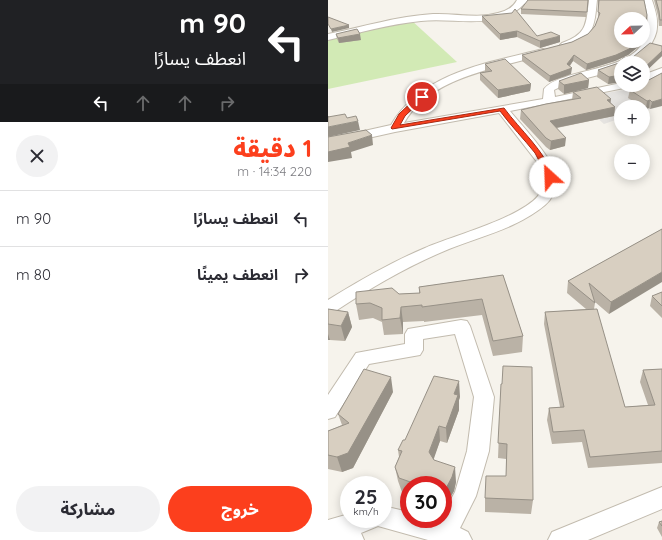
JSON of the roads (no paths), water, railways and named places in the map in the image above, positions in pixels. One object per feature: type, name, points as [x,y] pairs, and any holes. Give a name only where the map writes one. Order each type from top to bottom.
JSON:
[{"type":"street","points":[[328,37],[426,18],[487,18],[510,12],[515,9],[520,2],[529,0]]},
{"type":"street","points":[[395,128],[402,115],[411,105],[450,80],[482,67],[580,40],[590,28],[593,0]]},
{"type":"street","points":[[648,0],[654,22],[650,38]]},
{"type":"street","points":[[650,46],[657,47]]},
{"type":"street","points":[[635,56],[643,48]]},
{"type":"street","points":[[549,101],[549,89],[558,83],[588,73],[614,68]]},
{"type":"street","points":[[650,76],[662,71]]},
{"type":"street","points":[[328,143],[395,128],[549,101],[614,87]]},
{"type":"street","points":[[328,308],[358,288],[403,264],[497,226],[541,201],[549,190],[550,177],[546,166],[536,151],[502,109]]},
{"type":"street","points":[[328,410],[363,358],[414,350],[414,334],[461,326],[484,397],[478,452],[452,537],[392,520]]},
{"type":"street","points":[[560,540],[662,498]]},
{"type":"street","points":[[340,533],[351,528]]}]
